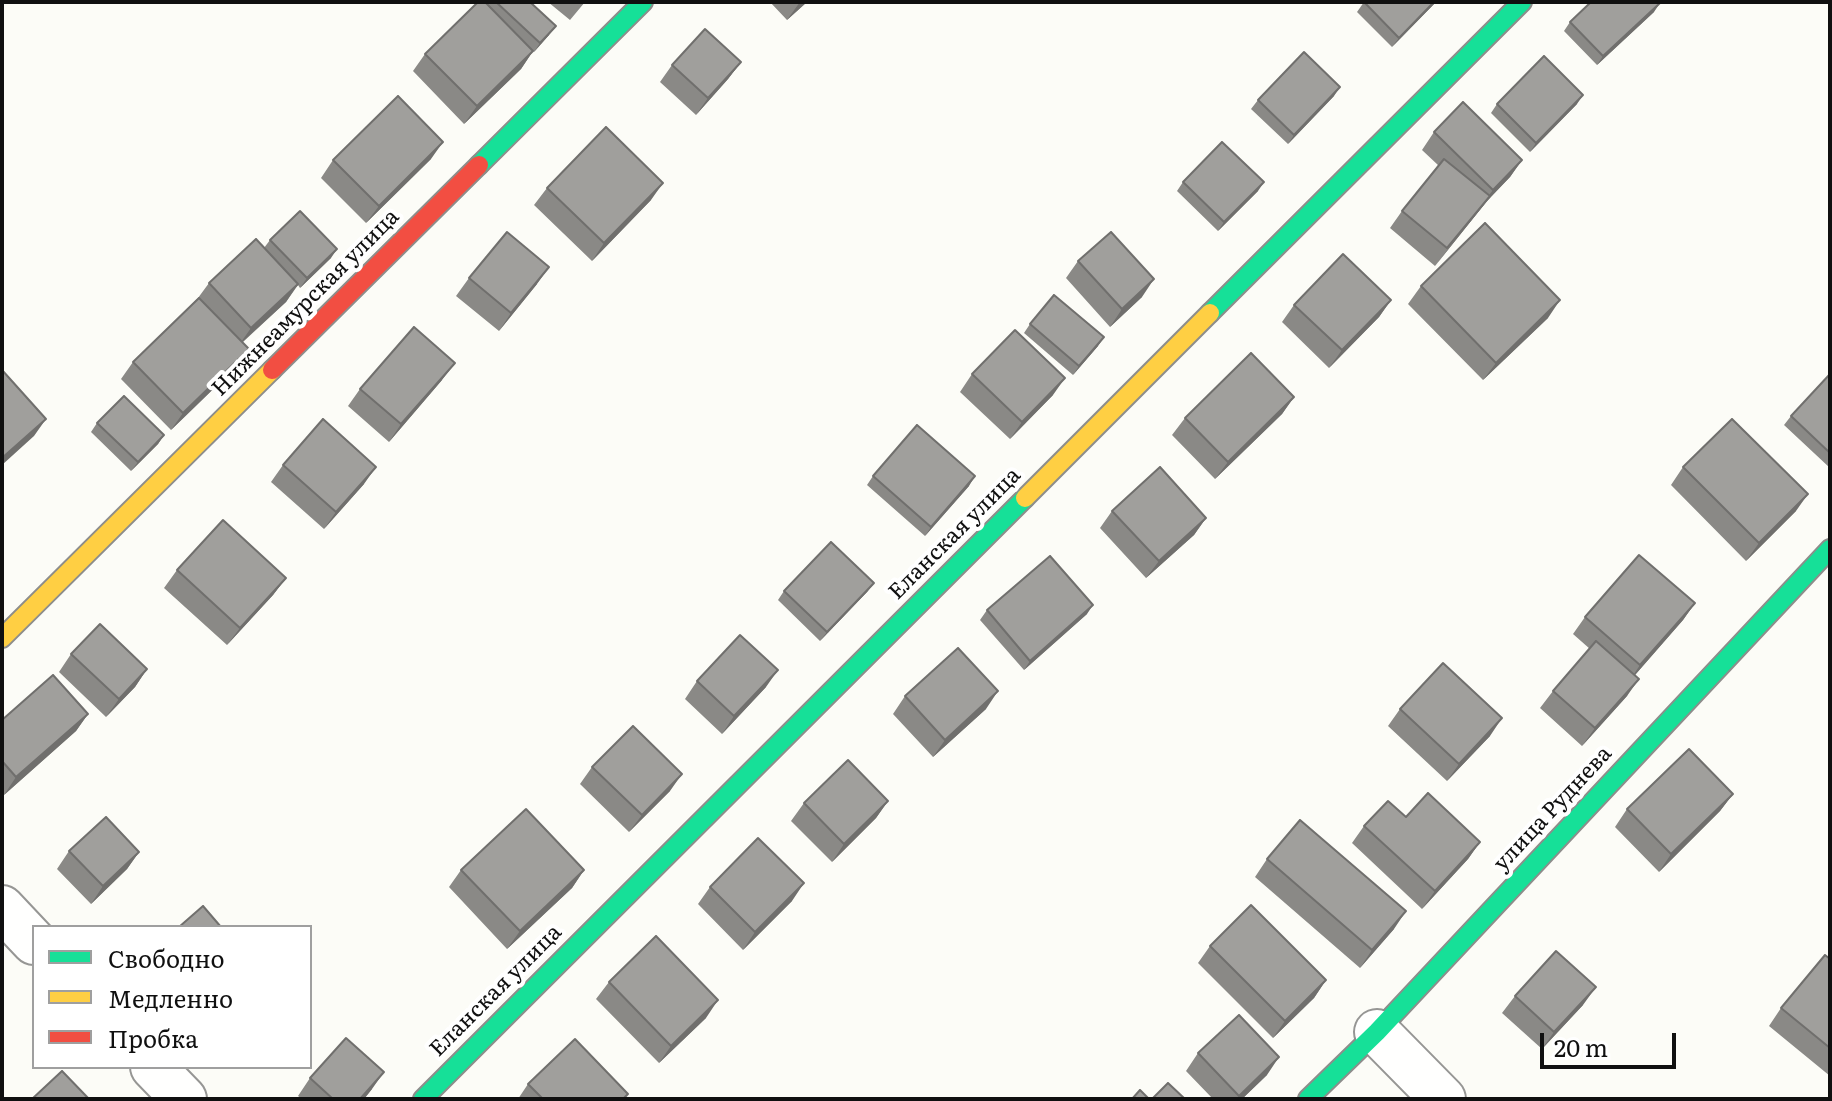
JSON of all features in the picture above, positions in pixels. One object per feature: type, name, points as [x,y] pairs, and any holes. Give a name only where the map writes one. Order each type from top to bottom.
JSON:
[{"type":"street","name":"Нижнеамурская улица","points":[[2,638],[643,2]]},
{"type":"street","name":"Еланская улица","points":[[423,1099],[1522,2]]},
{"type":"street","name":"улица Руднева","points":[[1308,1099],[1377,1032],[1830,549]]},
{"type":"street","points":[[2,908],[32,940]]},
{"type":"street","points":[[1377,1032],[1443,1099]]},
{"type":"street","points":[[155,1069],[184,1099]]},
{"type":"building","points":[[478,2],[485,2],[533,51],[477,106],[425,54]]},
{"type":"building","points":[[496,2],[530,2],[556,26],[540,43]]},
{"type":"building","points":[[1364,2],[1434,2],[1399,38]]},
{"type":"building","points":[[1591,2],[1660,3],[1603,56],[1570,22]]},
{"type":"building","points":[[705,29],[741,62],[708,98],[672,65]]},
{"type":"building","points":[[1304,52],[1340,87],[1294,135],[1258,100]]},
{"type":"building","points":[[1544,56],[1583,95],[1536,143],[1497,104]]},
{"type":"building","points":[[398,96],[443,142],[379,206],[333,160]]},
{"type":"building","points":[[1463,102],[1522,160],[1493,190],[1434,132]]},
{"type":"building","points":[[606,127],[663,183],[604,243],[547,188]]},
{"type":"building","points":[[1222,142],[1264,182],[1224,222],[1183,182]]},
{"type":"building","points":[[1444,159],[1490,196],[1447,248],[1402,211]]},
{"type":"building","points":[[300,211],[337,249],[307,278],[270,240]]},
{"type":"building","points":[[1485,223],[1560,300],[1496,363],[1421,286]]},
{"type":"building","points":[[507,232],[549,267],[511,313],[469,278]]},
{"type":"building","points":[[1111,232],[1154,279],[1122,309],[1078,261]]},
{"type":"building","points":[[256,239],[298,284],[251,328],[209,283]]},
{"type":"building","points":[[1343,254],[1391,300],[1342,350],[1294,305]]},
{"type":"building","points":[[1054,295],[1104,337],[1079,366],[1030,324]]},
{"type":"building","points":[[199,298],[249,349],[183,413],[133,362]]},
{"type":"building","points":[[414,327],[455,363],[401,424],[360,389]]},
{"type":"building","points":[[1015,330],[1065,378],[1022,422],[972,374]]},
{"type":"building","points":[[1251,353],[1294,397],[1228,462],[1185,418]]},
{"type":"building","points":[[2,370],[46,419],[2,458]]},
{"type":"building","points":[[1830,374],[1830,453],[1791,416]]},
{"type":"building","points":[[124,396],[164,435],[138,462],[97,423]]},
{"type":"building","points":[[323,419],[376,467],[336,512],[283,465]]},
{"type":"building","points":[[1732,419],[1808,494],[1759,543],[1683,467]]},
{"type":"building","points":[[917,425],[975,476],[931,527],[873,476]]},
{"type":"building","points":[[1160,467],[1206,518],[1159,561],[1112,511]]},
{"type":"building","points":[[223,520],[286,578],[240,628],[177,570]]},
{"type":"building","points":[[831,542],[874,583],[827,632],[784,591]]},
{"type":"building","points":[[1639,555],[1695,603],[1640,665],[1585,617]]},
{"type":"building","points":[[1050,556],[1093,605],[1030,661],[987,610]]},
{"type":"building","points":[[100,624],[147,669],[119,699],[71,654]]},
{"type":"building","points":[[740,635],[778,670],[734,716],[697,681]]},
{"type":"building","points":[[1596,641],[1639,679],[1595,728],[1553,691]]},
{"type":"building","points":[[958,648],[998,691],[945,740],[905,696]]},
{"type":"building","points":[[1443,663],[1502,718],[1459,764],[1400,709]]},
{"type":"building","points":[[53,675],[88,714],[16,777],[2,761],[2,720]]},
{"type":"building","points":[[633,726],[682,774],[642,815],[592,767]]},
{"type":"building","points":[[1689,749],[1733,794],[1671,854],[1627,809]]},
{"type":"building","points":[[848,760],[888,801],[844,844],[804,803]]},
{"type":"building","points":[[1428,793],[1480,842],[1435,891],[1364,826],[1388,801],[1406,817]]},
{"type":"building","points":[[526,809],[584,870],[520,931],[461,870]]},
{"type":"building","points":[[106,817],[139,852],[103,886],[69,851]]},
{"type":"building","points":[[1300,820],[1406,911],[1372,950],[1267,859]]},
{"type":"building","points":[[758,838],[804,883],[755,932],[710,887]]},
{"type":"building","points":[[1251,905],[1326,980],[1285,1021],[1210,946]]},
{"type":"building","points":[[203,906],[219,925],[181,925]]},
{"type":"building","points":[[656,936],[718,1000],[671,1046],[609,982]]},
{"type":"building","points":[[1556,951],[1596,987],[1554,1032],[1515,996]]},
{"type":"building","points":[[1825,955],[1830,959],[1830,1048],[1781,1008]]},
{"type":"building","points":[[1239,1015],[1279,1057],[1239,1096],[1198,1053]]},
{"type":"building","points":[[346,1038],[384,1072],[360,1099],[333,1099],[310,1078]]},
{"type":"building","points":[[575,1039],[628,1094],[623,1099],[543,1099],[528,1084]]},
{"type":"building","points":[[62,1071],[89,1099],[32,1099]]},
{"type":"building","points":[[1168,1083],[1185,1099],[1152,1099]]},
{"type":"building","points":[[1140,1090],[1149,1099],[1132,1099]]},
{"type":"traffic: fast","points":[[479,165],[643,2]]},
{"type":"traffic: fast","points":[[1210,313],[1522,2]]},
{"type":"traffic: fast","points":[[423,1099],[1025,498]]},
{"type":"traffic: fast","points":[[1308,1099],[1377,1032],[1830,549]]},
{"type":"traffic: slow","points":[[1025,498],[1210,313]]},
{"type":"traffic: slow","points":[[2,638],[272,370]]},
{"type":"traffic: jam","points":[[272,370],[479,165]]}]
